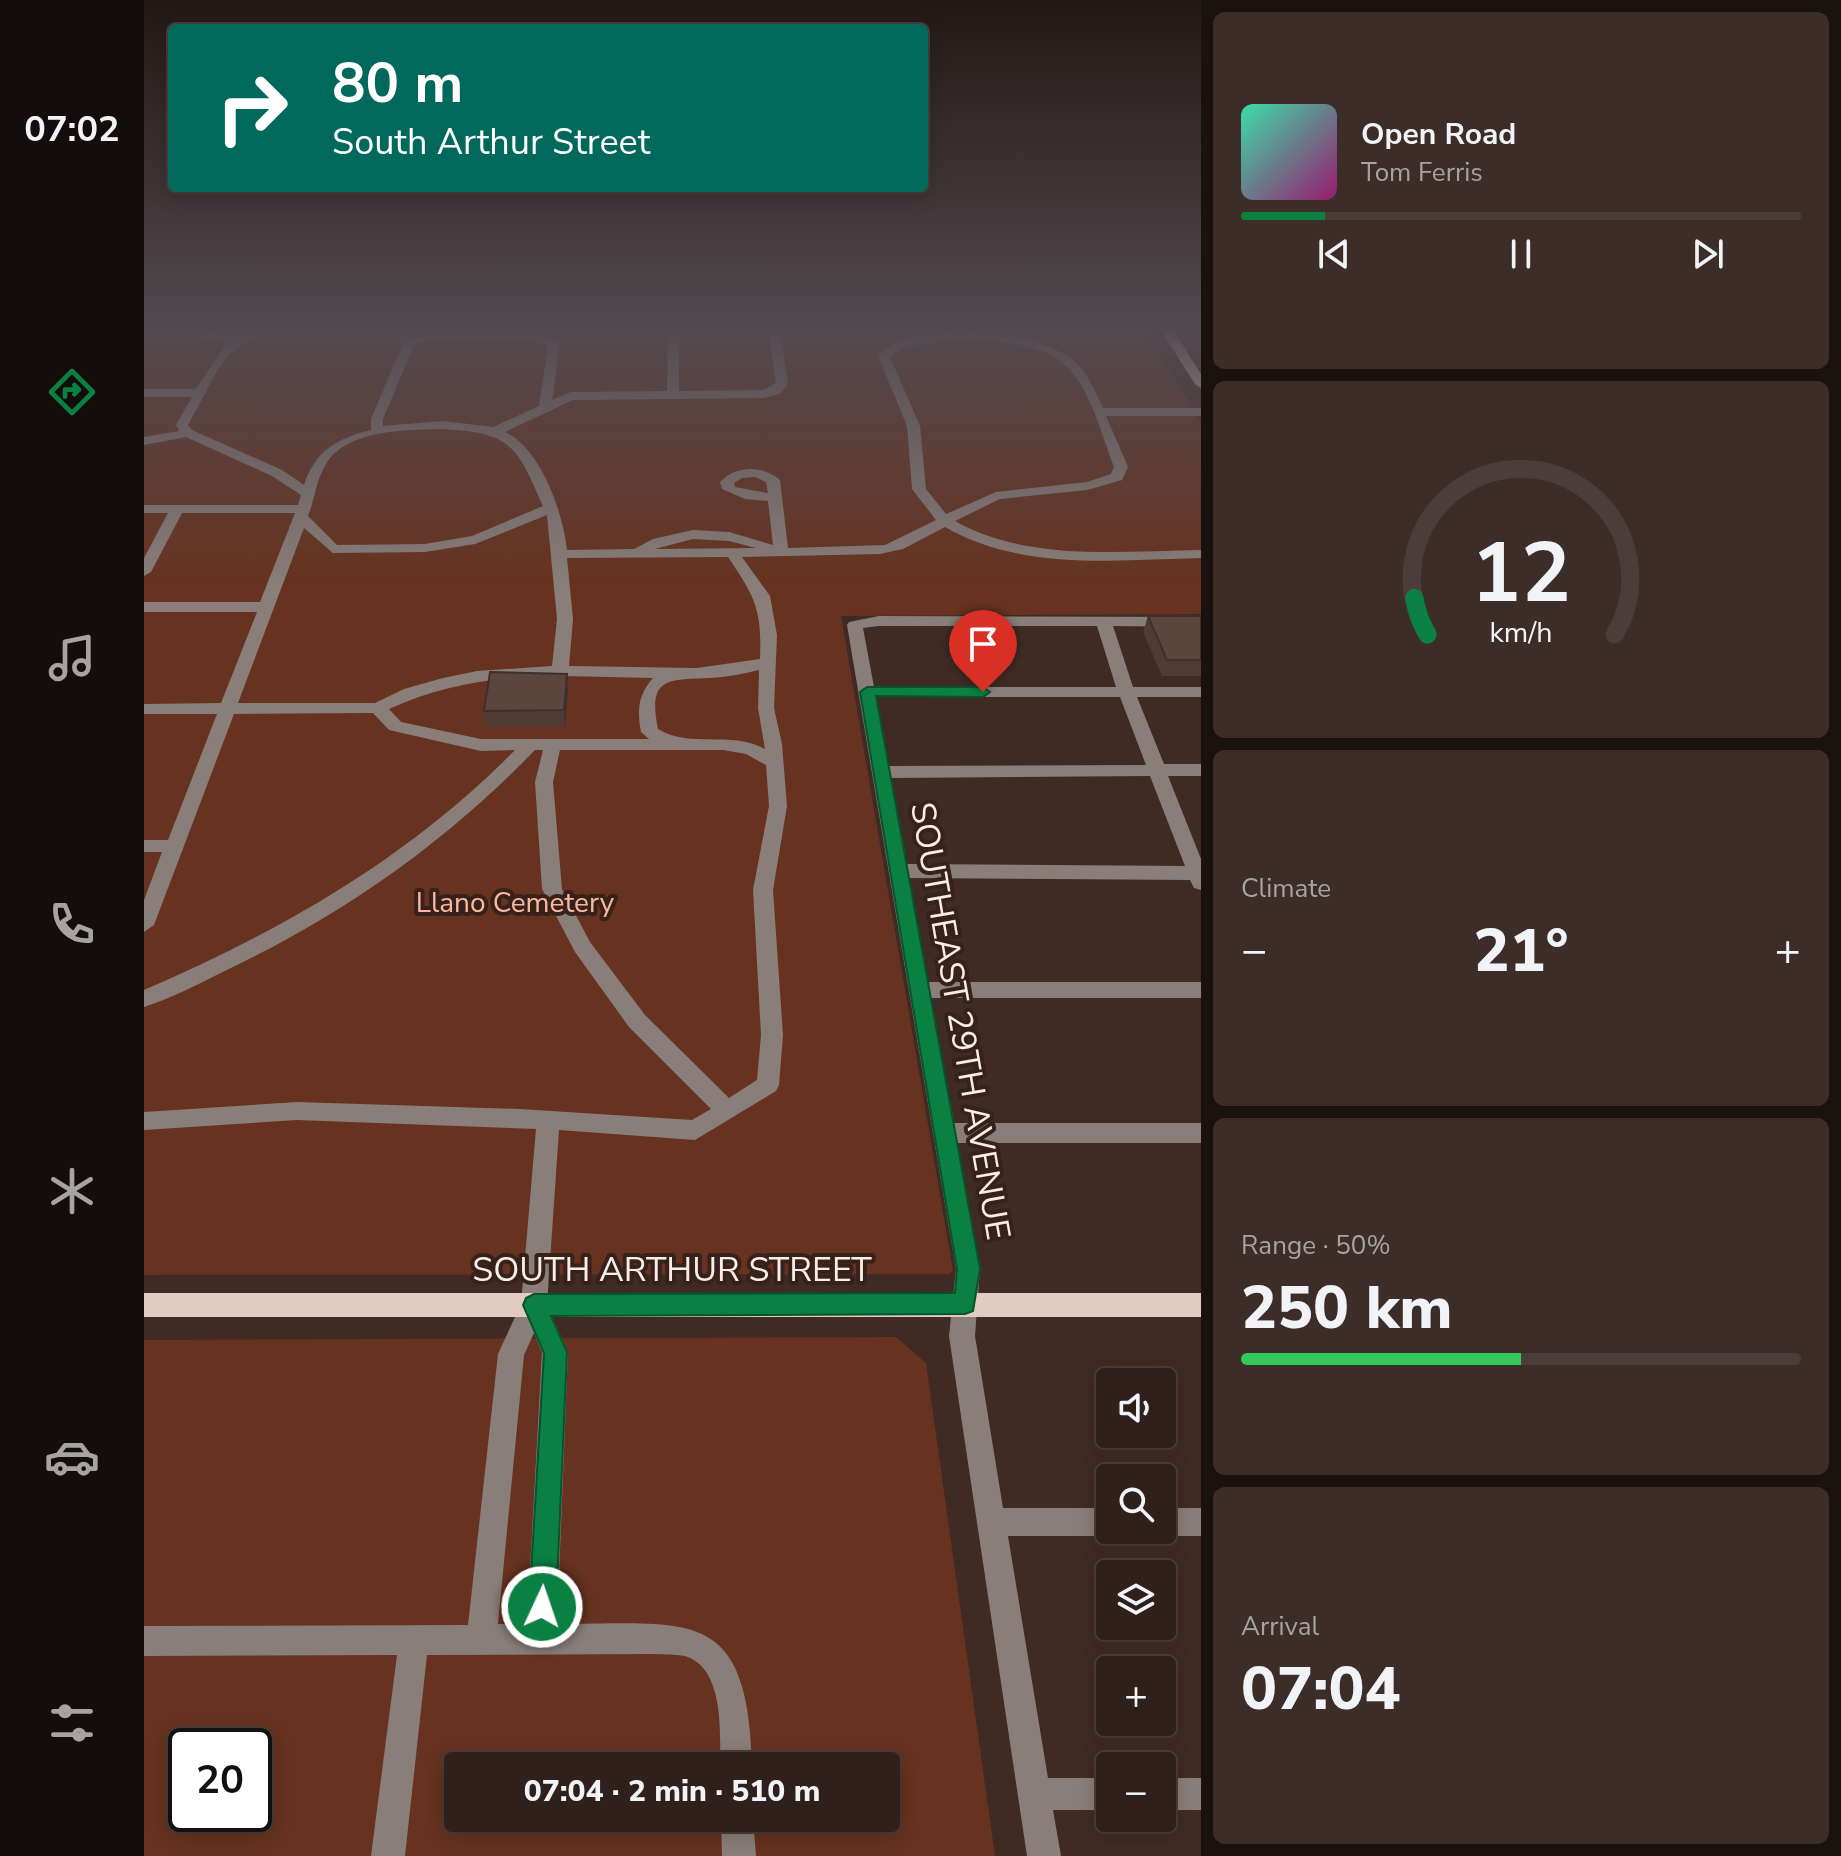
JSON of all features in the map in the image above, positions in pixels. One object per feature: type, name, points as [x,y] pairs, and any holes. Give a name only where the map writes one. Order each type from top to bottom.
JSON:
[{"type":"main road","name":"SOUTH ARTHUR STREET","points":[[144,1305],[1201,1305]]},
{"type":"street","points":[[189,414],[182,425],[187,433],[277,473],[310,495]]},
{"type":"street","points":[[377,431],[379,414]]},
{"type":"street","points":[[492,433],[529,414]]},
{"type":"street","points":[[910,414],[916,430],[919,492],[946,520],[996,545],[1043,554],[1201,554]]},
{"type":"street","points":[[561,554],[866,552],[901,545],[995,496],[1079,489],[1117,477],[1121,467],[1097,414]]},
{"type":"street","points":[[1099,418],[1174,414]]},
{"type":"street","points":[[1099,418],[1201,423]]},
{"type":"street","points":[[144,925],[321,460],[333,450],[377,431],[435,425],[492,433],[510,439],[521,451],[551,508],[561,554],[565,619],[560,672]]},
{"type":"street","points":[[144,441],[187,433]]},
{"type":"street","points":[[775,497],[781,553]]},
{"type":"street","points":[[144,509],[302,513],[333,549],[425,548],[475,540],[551,508]]},
{"type":"street","points":[[144,572],[177,509]]},
{"type":"street","points":[[634,554],[671,537],[704,534],[756,542],[781,553]]},
{"type":"street","points":[[144,1121],[297,1111],[548,1120],[695,1130],[768,1085],[772,1035],[763,890],[778,806],[766,708],[769,635],[762,596],[732,553]]},
{"type":"street","points":[[144,607],[266,607]]},
{"type":"street","name":"SOUTHEAST 29TH AVENUE","points":[[1044,1856],[962,1336],[968,1269],[855,625],[879,621],[1104,622]]},
{"type":"street","points":[[900,871],[1200,876],[1127,692],[1104,622],[1201,622]]},
{"type":"street","points":[[144,709],[378,708],[410,690],[484,674],[713,674],[768,662]]},
{"type":"street","points":[[670,673],[655,682],[645,708],[650,732],[671,745]]},
{"type":"street","points":[[867,692],[1201,692]]},
{"type":"street","points":[[378,708],[395,726],[433,737],[481,745],[671,745],[751,749],[775,763]]},
{"type":"street","points":[[144,999],[243,954],[348,894],[484,793],[530,745]]},
{"type":"street","points":[[553,745],[544,782],[552,889],[582,947],[637,1021],[727,1110]]},
{"type":"street","points":[[882,772],[1201,770]]},
{"type":"street","points":[[144,846],[175,846]]},
{"type":"street","points":[[921,990],[1201,990]]},
{"type":"street","points":[[481,1639],[511,1354],[534,1305],[548,1120]]},
{"type":"street","points":[[946,1133],[1201,1133]]},
{"type":"street","points":[[534,1305],[555,1352],[541,1639]]},
{"type":"street","points":[[991,1522],[1096,1522]]},
{"type":"street","points":[[1176,1522],[1201,1522]]},
{"type":"street","points":[[144,1641],[653,1639],[696,1644],[726,1673],[735,1722],[736,1752]]},
{"type":"street","points":[[388,1856],[414,1640]]},
{"type":"street","points":[[1034,1794],[1096,1794]]},
{"type":"street","points":[[1176,1794],[1201,1794]]},
{"type":"street","points":[[738,1832],[739,1856]]},
{"type":"green space","name":"Llano Cemetery","points":[[144,414],[1196,414],[1201,422],[1201,614],[841,616],[953,1271],[949,1274],[144,1275]]},
{"type":"green space","points":[[896,1337],[926,1363],[995,1856],[144,1856],[144,1340]]},
{"type":"building","points":[[1148,616],[1201,616],[1201,660],[1167,660]]},
{"type":"building","points":[[490,672],[567,674],[564,710],[484,711]]},
{"type":"route","points":[[542,1607],[555,1352],[534,1305],[965,1304],[968,1269],[867,692],[983,692]]}]
